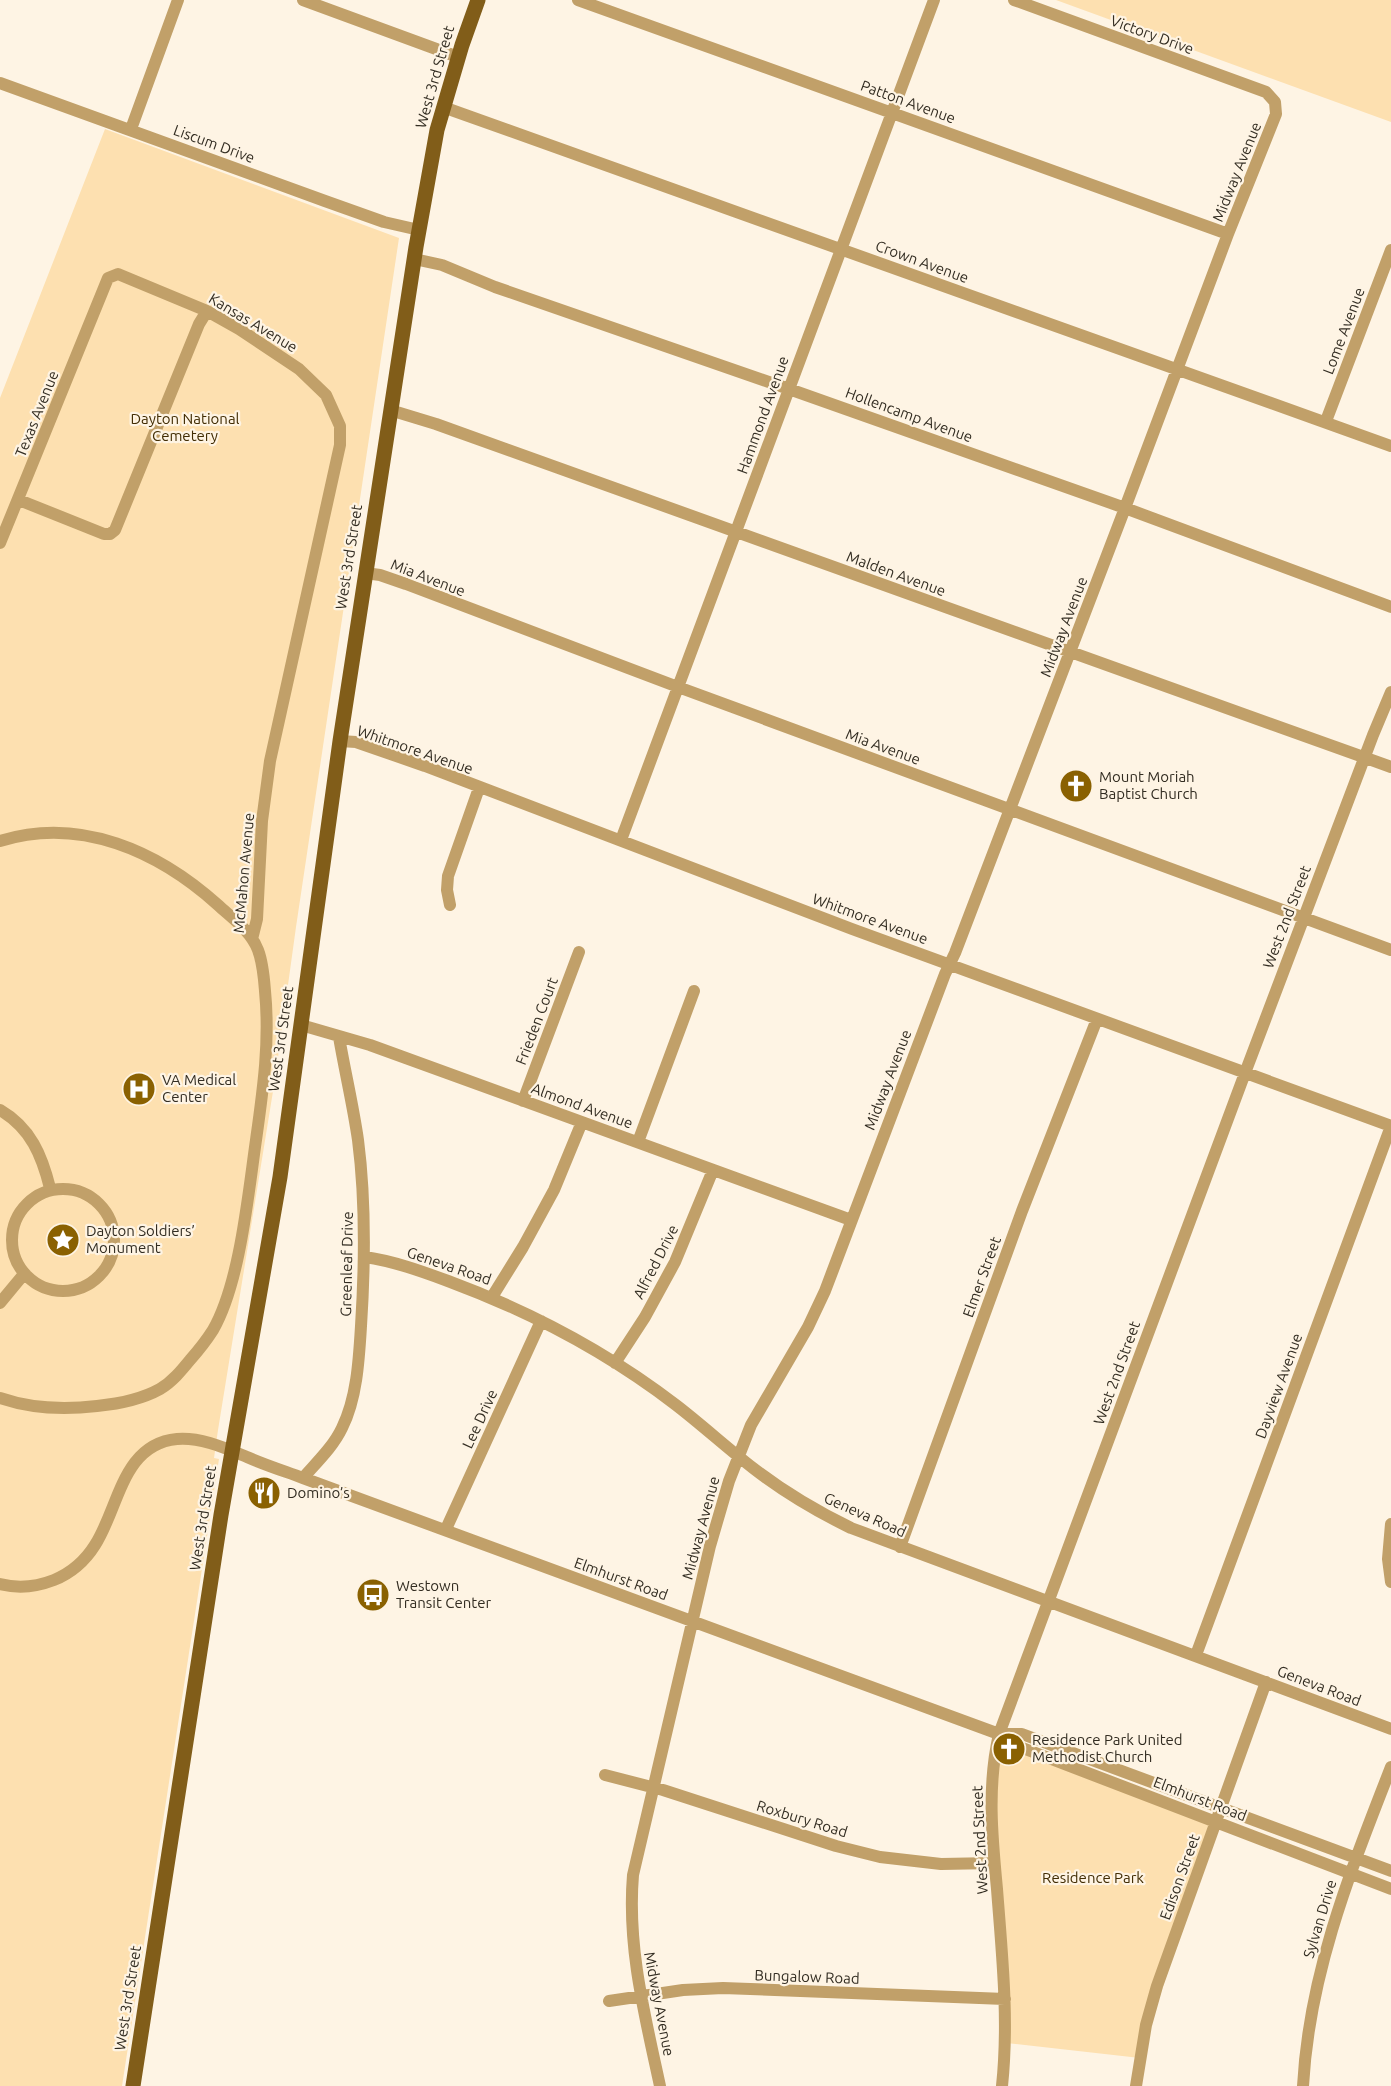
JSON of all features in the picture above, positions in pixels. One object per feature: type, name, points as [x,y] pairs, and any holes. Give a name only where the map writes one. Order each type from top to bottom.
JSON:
[{"type":"main road","name":"West 3rd Street","points":[[134,2086],[232,1450],[280,1177],[340,741],[414,259],[443,107],[478,0]]},
{"type":"street","points":[[131,129],[178,0]]},
{"type":"street","points":[[303,0],[458,57]]},
{"type":"street","name":"Patton Avenue","points":[[579,0],[1228,234]]},
{"type":"street","name":"Hammond Avenue","points":[[621,840],[934,0]]},
{"type":"street","name":"Victory Drive","points":[[1014,0],[1266,92],[1275,102]]},
{"type":"street","name":"Liscum Drive","points":[[0,83],[384,222],[419,230]]},
{"type":"street","name":"Midway Avenue","points":[[660,2086],[632,1946],[632,1892],[637,1852],[718,1515],[738,1455],[756,1416],[817,1309],[1276,114],[1275,102]]},
{"type":"street","name":"Crown Avenue","points":[[443,107],[1391,446]]},
{"type":"street","name":"Lome Avenue","points":[[1326,421],[1391,250]]},
{"type":"street","name":"Hollencamp Avenue","points":[[414,259],[442,265],[495,288],[789,388],[1125,508],[1391,607]]},
{"type":"street","name":"Kansas Avenue","points":[[101,295],[108,278],[118,274],[207,311],[239,329],[299,369],[326,395],[340,426]]},
{"type":"street","name":"Texas Avenue","points":[[0,543],[101,295]]},
{"type":"street","points":[[19,500],[104,534],[110,534],[116,530],[199,324],[207,311]]},
{"type":"street","name":"Malden Avenue","points":[[390,410],[436,424],[1391,768]]},
{"type":"street","name":"McMahon Avenue","points":[[0,1398],[33,1407],[58,1409],[109,1405],[160,1389],[173,1379],[212,1331],[229,1291],[240,1242],[268,1043],[267,1004],[259,952],[252,939],[257,919],[262,821],[270,761],[340,445],[340,426]]},
{"type":"street","name":"Mia Avenue","points":[[365,573],[380,575],[406,584],[678,687],[1391,950]]},
{"type":"street","name":"West 2nd Street","points":[[1002,2086],[1006,2027],[1005,1999],[994,1863],[991,1781],[999,1734],[1303,918],[1391,692]]},
{"type":"street","name":"Whitmore Avenue","points":[[340,741],[356,742],[426,766],[852,929],[1391,1126]]},
{"type":"street","points":[[450,905],[447,890],[449,869],[479,788]]},
{"type":"street","points":[[0,841],[24,835],[64,833],[93,836],[125,845],[162,863],[193,885],[235,920],[252,939]]},
{"type":"street","name":"Frieden Court","points":[[523,1101],[579,952]]},
{"type":"street","points":[[638,1142],[694,991]]},
{"type":"street","name":"Elmer Street","points":[[900,1547],[1022,1211],[1097,1019]]},
{"type":"street","name":"Almond Avenue","points":[[301,1025],[370,1045],[851,1220]]},
{"type":"street","name":"Greenleaf Drive","points":[[303,1478],[338,1437],[350,1409],[360,1348],[365,1257],[362,1175],[350,1087],[339,1037]]},
{"type":"street","points":[[0,1110],[26,1131],[37,1148],[50,1188]]},
{"type":"street","points":[[492,1297],[524,1247],[554,1190],[582,1122]]},
{"type":"street","name":"Dayview Avenue","points":[[1196,1655],[1391,1126]]},
{"type":"street","name":"Alfred Drive","points":[[615,1363],[645,1317],[675,1262],[714,1170]]},
{"type":"street","points":[[50,1188],[77,1191],[99,1203],[111,1219],[114,1231],[111,1257],[96,1280],[88,1285],[75,1289],[47,1288],[35,1283],[18,1267],[14,1252],[14,1227],[30,1200],[50,1188]]},
{"type":"street","name":"Geneva Road","points":[[365,1257],[429,1274],[492,1297],[541,1321],[615,1363],[677,1406],[788,1493],[851,1527],[1391,1730]]},
{"type":"street","points":[[0,1303],[24,1274]]},
{"type":"street","name":"Lee Drive","points":[[446,1529],[541,1321]]},
{"type":"street","name":"Elmhurst Road","points":[[0,1584],[22,1587],[39,1585],[59,1578],[80,1563],[96,1545],[129,1470],[137,1458],[148,1449],[162,1442],[184,1439],[218,1444],[303,1478],[999,1734],[1020,1747],[1391,1889]]},
{"type":"street","points":[[1391,1524],[1388,1559],[1391,1582]]},
{"type":"street","name":"Edison Street","points":[[1136,2086],[1140,2058],[1157,1986],[1266,1682]]},
{"type":"street","name":"Elmhurst Road","points":[[999,1734],[1022,1734],[1391,1872]]},
{"type":"street","name":"Sylvan Drive","points":[[1303,2086],[1309,2030],[1331,1931],[1349,1874],[1391,1767]]},
{"type":"street","name":"Roxbury Road","points":[[605,1775],[879,1857],[941,1864],[994,1863]]},
{"type":"street","name":"Bungalow Road","points":[[609,2001],[683,1990],[723,1988],[1005,1999]]},
{"type":"green space","points":[[1056,0],[1391,0],[1391,122]]},
{"type":"green space","name":"Dayton National Cemetery","points":[[105,129],[399,238],[275,1079],[218,1430],[214,1458],[219,1459],[122,2086],[0,2086],[0,398]]},
{"type":"green space","name":"Residence Park","points":[[999,1734],[1216,1822],[1140,2058],[1006,2043],[994,1863]]},
{"type":"place","name":"Mount Moriah Baptist Church","points":[[1076,786]]},
{"type":"place","name":"VA Medical Center","points":[[139,1089]]},
{"type":"place","name":"Dayton Soldiers’ Monument","points":[[63,1240]]},
{"type":"place","name":"Domino’s","points":[[264,1493]]},
{"type":"place","name":"Westown Transit Center","points":[[373,1595]]},
{"type":"place","name":"Residence Park United Methodist Church","points":[[1009,1749]]}]
